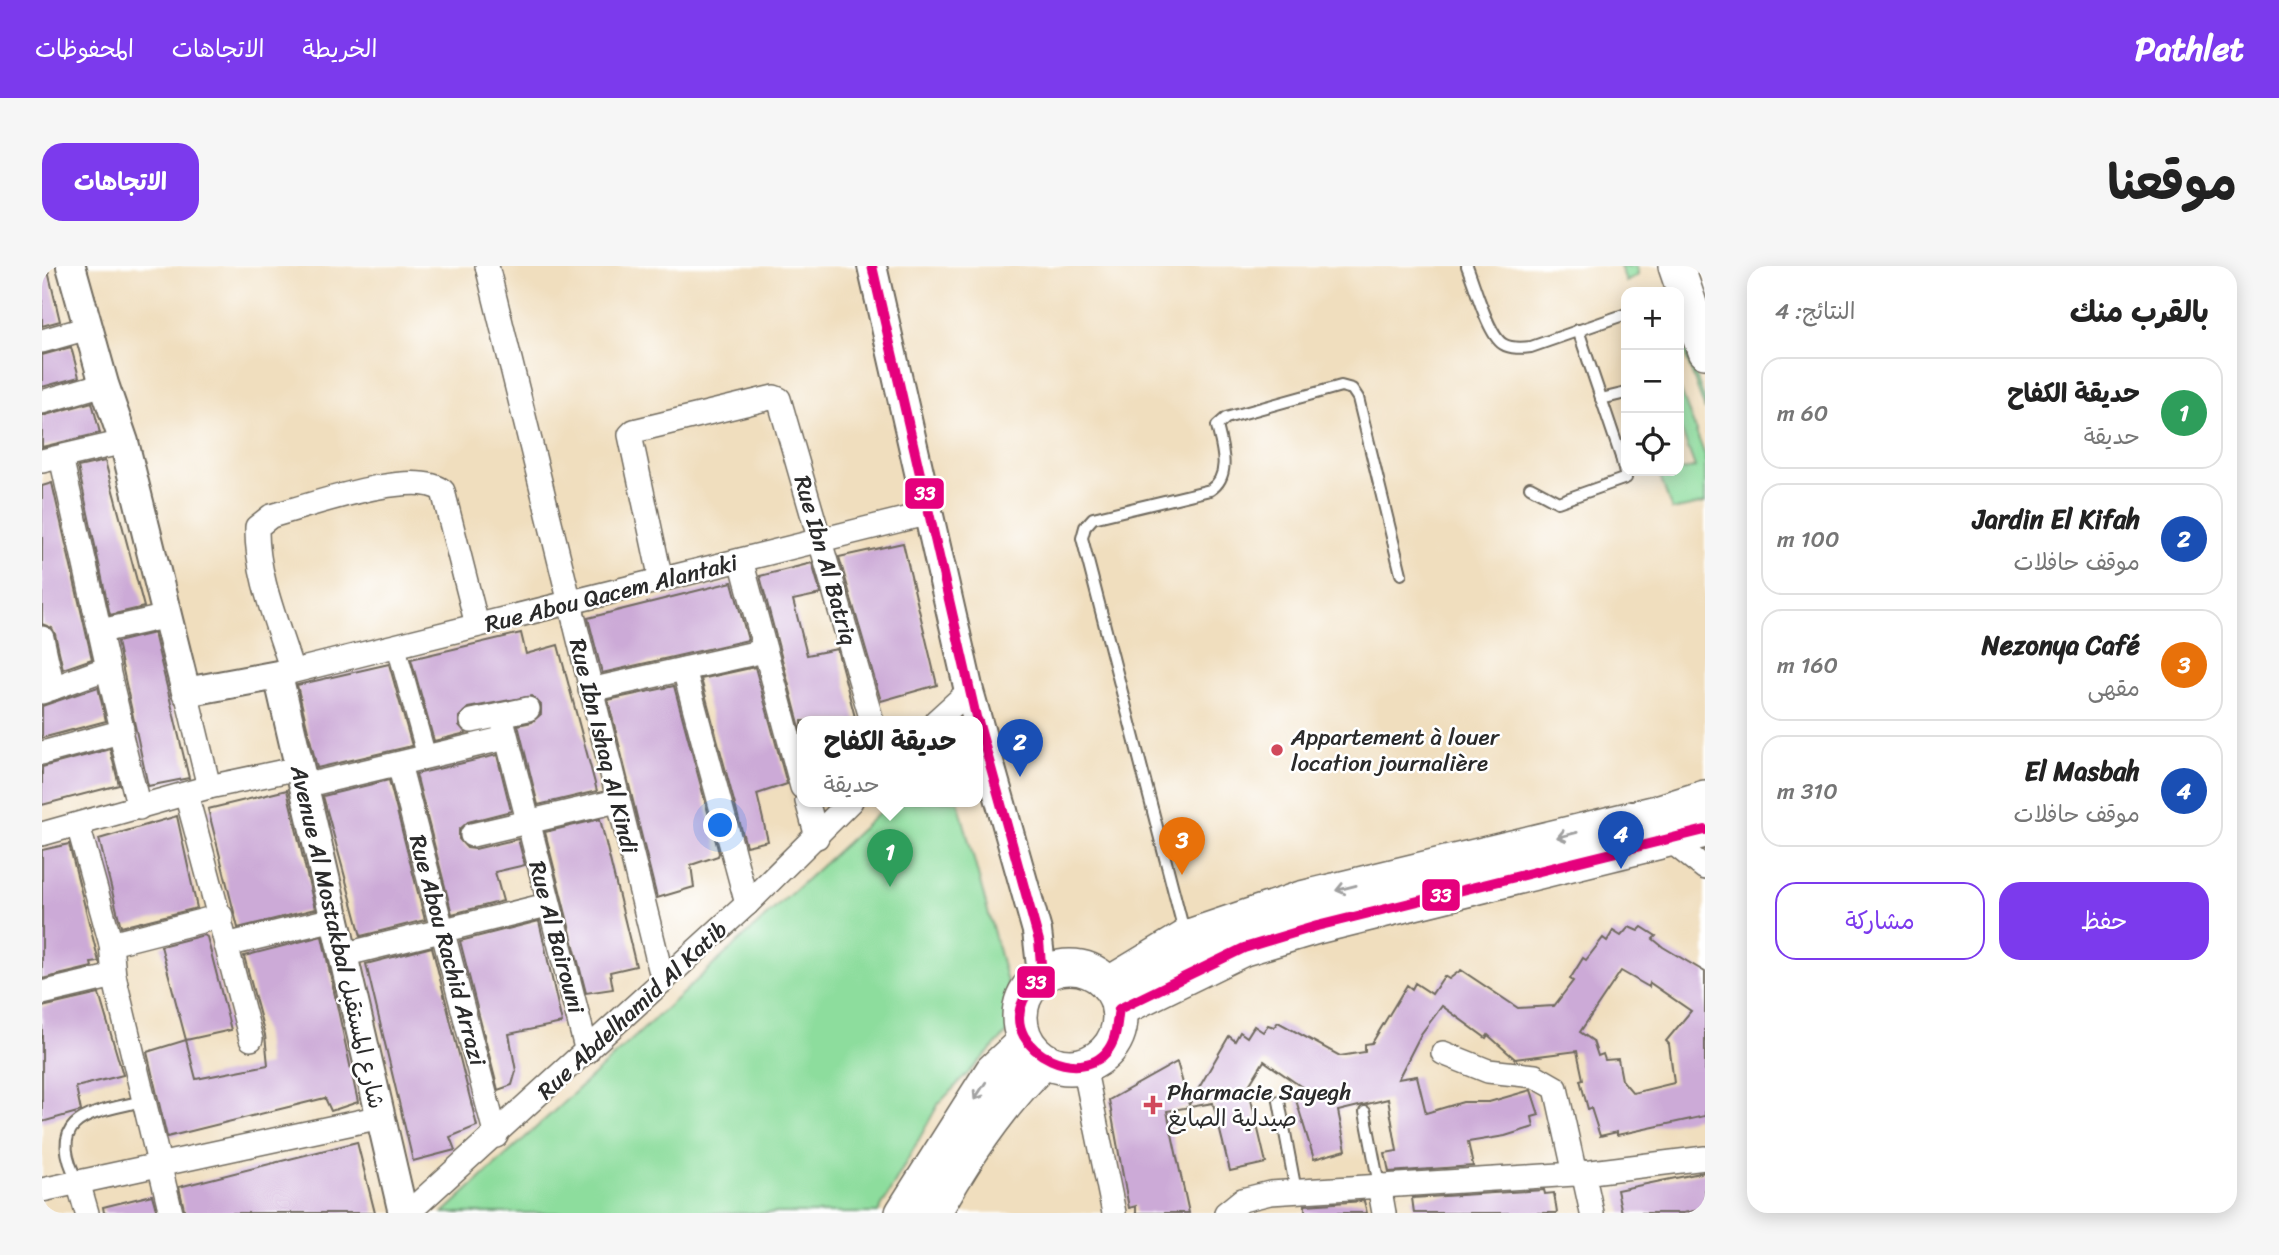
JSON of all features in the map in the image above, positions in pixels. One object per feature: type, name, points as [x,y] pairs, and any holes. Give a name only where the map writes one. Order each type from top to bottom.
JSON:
[{"type":"main road","points":[[1684,295],[1705,351]]},
{"type":"main road","points":[[1113,997],[1186,938],[1301,899],[1657,813],[1705,798]]},
{"type":"main road","points":[[1113,997],[1244,948],[1317,926],[1705,830]]},
{"type":"main road","points":[[1081,968],[1113,997],[1119,1024],[1112,1044],[1097,1059],[1084,1066],[1057,1066],[1035,1051],[1020,1025],[1020,1009],[1026,993],[1050,972],[1081,968]]},
{"type":"main road","points":[[903,1213],[993,1071],[1035,1051]]},
{"type":"main road","points":[[933,1213],[948,1186],[1016,1088],[1035,1051]]},
{"type":"street","points":[[71,266],[104,384],[124,442],[209,787]]},
{"type":"street","name":"Rue Ibn Ishaq Al Kindi","points":[[487,266],[663,981]]},
{"type":"street","points":[[872,266],[976,716]]},
{"type":"street","points":[[42,341],[88,328]]},
{"type":"street","points":[[42,401],[104,384]]},
{"type":"street","name":"Rue Ibn Al Batriq","points":[[660,580],[630,435],[634,431],[774,397],[779,399],[871,716]]},
{"type":"street","points":[[124,442],[51,459],[101,631],[122,729],[120,732],[139,808]]},
{"type":"street","points":[[285,673],[257,547],[257,527],[271,516],[398,483],[423,483],[437,486],[443,491],[477,625]]},
{"type":"street","name":"Rue Abou Qacem Alantaki","points":[[186,692],[285,673],[741,560],[821,543],[929,513]]},
{"type":"street","points":[[741,560],[797,766]]},
{"type":"street","points":[[101,631],[169,616]]},
{"type":"street","points":[[42,638],[47,690],[108,670]]},
{"type":"street","points":[[396,646],[427,758]]},
{"type":"street","points":[[590,690],[764,651]]},
{"type":"street","points":[[684,669],[747,904]]},
{"type":"street","name":"Avenue Al Mostakbal شارع المستقبل","points":[[285,673],[301,777],[405,1213]]},
{"type":"street","points":[[942,716],[969,691]]},
{"type":"street","points":[[472,721],[528,709]]},
{"type":"street","name":"Rue Al Bairouni","points":[[501,715],[547,905],[587,1052]]},
{"type":"street","points":[[42,753],[120,732]]},
{"type":"street","points":[[42,834],[209,787],[400,764],[506,738]]},
{"type":"street","points":[[983,740],[1050,972]]},
{"type":"street","name":"Rue Abou Rachid Arrazi","points":[[400,764],[496,1136]]},
{"type":"street","points":[[186,794],[221,916],[251,1039]]},
{"type":"street","points":[[472,835],[617,801]]},
{"type":"street","points":[[809,807],[817,837]]},
{"type":"street","name":"Rue Abdelhamid Al Katib","points":[[405,1213],[496,1136],[747,904],[845,807]]},
{"type":"street","points":[[78,825],[111,944],[114,976],[171,1213]]},
{"type":"street","points":[[1667,838],[1705,868]]},
{"type":"street","points":[[342,955],[547,905]]},
{"type":"street","points":[[111,944],[221,916]]},
{"type":"street","points":[[226,945],[334,919]]},
{"type":"street","points":[[42,993],[114,976]]},
{"type":"street","points":[[1443,1053],[1488,1071],[1535,1076],[1556,1088],[1592,1213]]},
{"type":"street","points":[[1084,1066],[1114,1213]]},
{"type":"street","points":[[42,1190],[381,1117]]},
{"type":"street","points":[[1226,1213],[1253,1196],[1379,1185],[1579,1173],[1705,1158]]},
{"type":"street","points":[[78,1182],[87,1213]]},
{"type":"street","points":[[1379,1185],[1384,1213]]},
{"type":"lane","points":[[1467,266],[1492,331],[1502,344],[1517,348],[1531,347],[1621,316]]},
{"type":"lane","points":[[1578,330],[1621,452]]},
{"type":"lane","points":[[1186,938],[1082,538],[1085,527],[1093,517],[1210,490],[1218,485],[1224,474],[1217,426],[1226,418],[1341,386],[1352,389],[1358,398],[1401,574]]},
{"type":"lane","points":[[1601,399],[1621,394]]},
{"type":"lane","points":[[1530,487],[1558,502],[1626,476]]},
{"type":"lane","points":[[78,1182],[68,1164],[64,1146],[72,1125],[88,1115],[143,1101]]},
{"type":"lane","points":[[1279,1101],[1296,1192]]},
{"type":"lane","points":[[1365,1112],[1379,1185]]},
{"type":"green space","points":[[1620,266],[1637,266],[1638,275],[1626,282]]},
{"type":"green space","points":[[1684,342],[1705,401],[1705,410],[1684,351]]},
{"type":"green space","points":[[1684,399],[1705,456],[1705,503],[1672,510],[1660,476],[1684,476],[1684,470],[1695,467],[1684,437]]},
{"type":"green space","points":[[885,807],[960,807],[1018,1022],[939,1103],[878,1213],[443,1213]]},
{"type":"building","points":[[42,271],[48,271],[60,321],[42,326]]},
{"type":"building","points":[[71,347],[79,377],[42,387],[42,355]]},
{"type":"building","points":[[92,402],[100,433],[42,447],[42,416]]},
{"type":"building","points":[[105,461],[144,607],[110,615],[78,467]]},
{"type":"building","points":[[52,483],[92,659],[63,669],[55,634],[52,628],[42,624],[42,486]]},
{"type":"building","points":[[903,543],[937,685],[881,701],[839,557]]},
{"type":"building","points":[[812,563],[821,594],[793,600],[807,655],[837,649],[855,716],[797,716],[760,576]]},
{"type":"building","points":[[732,582],[748,640],[602,673],[588,618]]},
{"type":"building","points":[[154,633],[189,778],[148,786],[117,642]]},
{"type":"building","points":[[521,633],[526,654],[558,645],[597,791],[538,805],[518,725],[532,722],[541,714],[541,705],[532,696],[468,708],[459,717],[459,725],[466,733],[434,741],[411,659]]},
{"type":"building","points":[[389,664],[412,746],[317,768],[297,685]]},
{"type":"building","points":[[755,667],[787,784],[757,794],[768,841],[746,846],[701,679]]},
{"type":"building","points":[[674,686],[719,853],[718,856],[691,865],[694,887],[657,898],[608,700]]},
{"type":"building","points":[[98,687],[106,721],[42,738],[42,706]]},
{"type":"building","points":[[110,749],[119,785],[42,805],[42,767]]},
{"type":"building","points":[[497,755],[511,811],[468,822],[459,830],[459,839],[467,848],[475,849],[518,839],[525,865],[495,872],[503,901],[452,914],[416,774]]},
{"type":"building","points":[[389,780],[425,920],[361,936],[323,796]]},
{"type":"building","points":[[287,790],[315,909],[238,928],[208,809]]},
{"type":"building","points":[[177,816],[197,908],[121,927],[99,839]]},
{"type":"building","points":[[600,819],[636,966],[610,972],[613,989],[586,993],[545,832]]},
{"type":"building","points":[[69,844],[99,962],[91,963],[92,967],[42,979],[42,850]]},
{"type":"building","points":[[539,921],[562,1023],[509,1034],[516,1071],[512,1085],[498,1090],[460,941]]},
{"type":"building","points":[[1629,927],[1638,931],[1642,927],[1656,936],[1653,939],[1663,947],[1705,972],[1705,1116],[1617,1135],[1617,1132],[1600,1136],[1591,1108],[1588,1109],[1580,1080],[1583,1079],[1577,1051],[1515,1059],[1488,1035],[1486,1038],[1442,1006],[1421,1034],[1398,1079],[1417,1076],[1426,1113],[1463,1102],[1489,1102],[1531,1090],[1539,1115],[1532,1117],[1534,1127],[1505,1136],[1468,1142],[1473,1166],[1389,1172],[1385,1153],[1397,1151],[1388,1099],[1338,1111],[1346,1150],[1314,1159],[1296,1100],[1313,1095],[1264,1061],[1248,1087],[1266,1163],[1230,1171],[1213,1103],[1167,1111],[1189,1213],[1136,1213],[1136,1206],[1129,1208],[1109,1100],[1177,1062],[1189,1105],[1229,1036],[1235,1041],[1240,1032],[1247,1037],[1254,1026],[1263,1032],[1268,1025],[1274,1027],[1278,1022],[1340,1056],[1365,1052],[1365,1044],[1372,1043],[1407,985],[1412,989],[1415,983],[1432,994],[1444,976],[1449,979],[1461,970],[1518,1008],[1554,1006],[1573,981],[1570,979],[1583,958],[1586,960],[1603,938],[1607,941],[1613,931],[1621,936]],"holes":[[[1621,971],[1649,987],[1650,983],[1691,1011],[1666,1041],[1669,1044],[1674,1083],[1633,1093],[1622,1080],[1618,1059],[1605,1060],[1603,1054],[1598,1056],[1593,1041],[1580,1032]]]},
{"type":"building","points":[[204,935],[207,937],[231,1030],[186,1040],[161,946]]},
{"type":"building","points":[[322,936],[358,1102],[331,1111],[325,1098],[167,1137],[147,1052],[186,1040],[196,1079],[268,1065],[265,1035],[244,956]]},
{"type":"building","points":[[432,947],[477,1126],[450,1137],[455,1150],[413,1161],[366,964]]},
{"type":"building","points":[[99,994],[123,1075],[76,1087],[81,1111],[42,1122],[42,1007]]},
{"type":"building","points":[[357,1142],[375,1213],[185,1213],[179,1187]]},
{"type":"building","points":[[1705,1172],[1705,1209],[1683,1213],[1622,1213],[1617,1190]]},
{"type":"building","points":[[1544,1190],[1545,1194],[1554,1193],[1557,1213],[1414,1213],[1412,1198]]},
{"type":"building","points":[[152,1195],[157,1213],[104,1213],[103,1207]]},
{"type":"building","points":[[1364,1201],[1367,1213],[1305,1213],[1305,1205]]},
{"type":"transit line","name":"33","points":[[872,266],[976,716]]},
{"type":"transit line","name":"33","points":[[983,739],[1039,941],[1042,975],[1023,1001],[1019,1019],[1024,1036],[1035,1050],[1051,1060],[1069,1065],[1087,1064],[1102,1056],[1113,1041],[1119,1009],[1244,948],[1317,926],[1705,830]]},
{"type":"place","name":"Appartement à louer location journalière","points":[[1277,750]]},
{"type":"place","name":"Jardin El Kifah","points":[[1020,777]]},
{"type":"place","name":"El Masbah","points":[[1621,869]]},
{"type":"place","name":"Nezonya Café","points":[[1182,875]]},
{"type":"place","name":"حديقة الكفاح","points":[[890,887]]},
{"type":"place","name":"Pharmacie Sayegh صيدلية الصايغ","points":[[1153,1105]]}]
